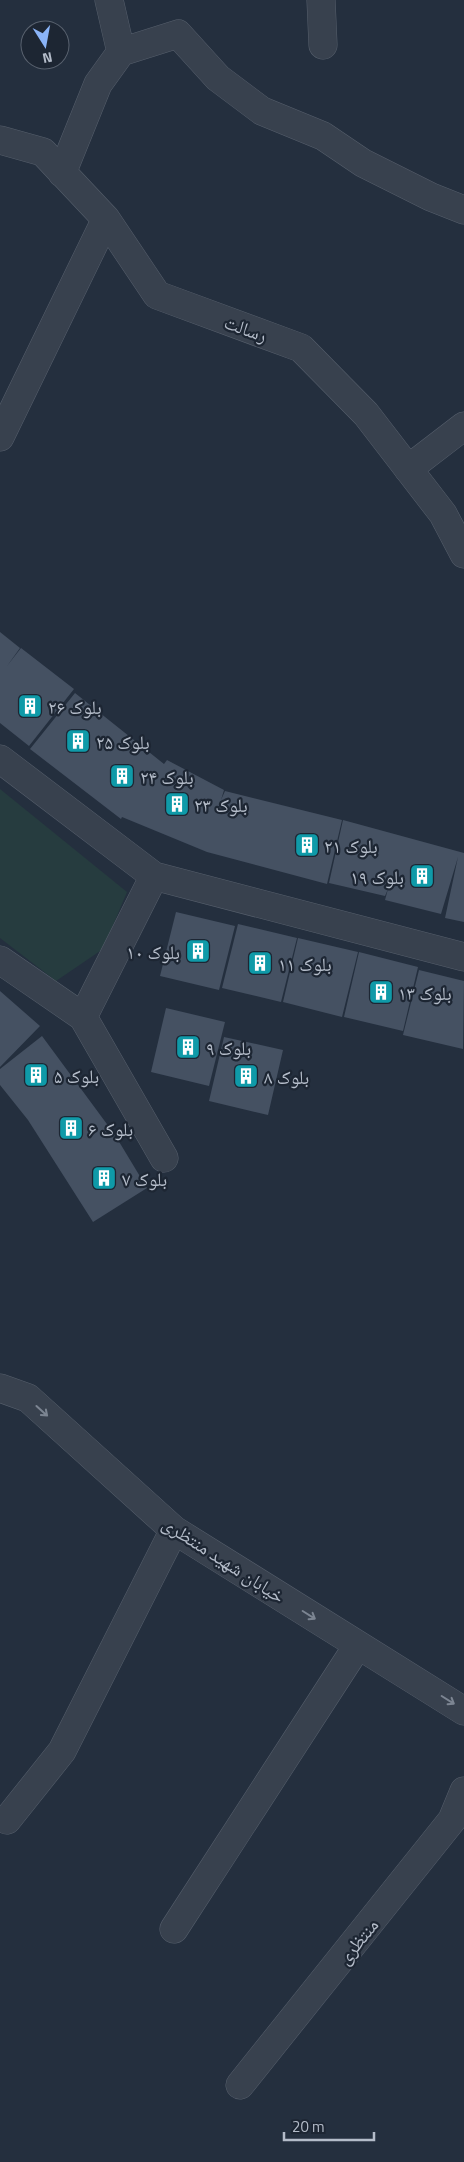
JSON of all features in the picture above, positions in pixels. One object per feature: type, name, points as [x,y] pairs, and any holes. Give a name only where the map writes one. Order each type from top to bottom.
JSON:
[{"type":"street","points":[[110,0],[121,52]]},
{"type":"street","points":[[321,0],[323,45]]},
{"type":"street","points":[[62,173],[98,84],[121,52],[178,34],[218,78],[262,111],[323,136],[362,162],[431,197],[464,210]]},
{"type":"street","name":"رسالت","points":[[0,140],[43,152],[106,219],[158,295],[301,348],[366,414],[443,514],[464,554]]},
{"type":"street","points":[[0,437],[106,219]]},
{"type":"street","points":[[408,469],[464,426]]},
{"type":"street","points":[[0,759],[154,876],[464,957]]},
{"type":"street","points":[[83,1017],[154,876]]},
{"type":"street","points":[[0,960],[83,1017],[164,1158]]},
{"type":"street","name":"خیابان شهید منتظری","points":[[0,1388],[28,1398],[174,1530],[464,1710]]},
{"type":"street","points":[[6,1820],[62,1751],[174,1530]]},
{"type":"street","points":[[174,1929],[358,1645]]},
{"type":"street","name":"منتظری","points":[[240,2085],[452,1820],[464,1791]]},
{"type":"green space","points":[[0,789],[127,892],[103,949],[56,981],[0,938]]},
{"type":"building","name":"بلوک ۲۶","points":[[0,632],[20,648],[7,666],[21,648],[74,689],[29,746],[0,723]]},
{"type":"building","points":[[75,693],[164,764],[167,760],[224,790],[221,800],[225,791],[342,820],[327,884],[207,852],[122,817],[121,819],[30,749]]},
{"type":"building","points":[[343,820],[464,853],[464,922],[445,918],[458,857],[441,914],[385,900],[388,889],[385,896],[329,883]]},
{"type":"building","name":"بلوک ۱۰","points":[[176,912],[235,926],[219,990],[160,976]]},
{"type":"building","name":"بلوک ۱۱","points":[[238,924],[297,938],[281,1002],[222,988]]},
{"type":"building","points":[[298,938],[358,952],[342,1017],[283,1002]]},
{"type":"building","name":"بلوک ۱۳","points":[[359,952],[418,967],[403,1031],[344,1017]]},
{"type":"building","points":[[419,970],[464,981],[463,1049],[403,1035]]},
{"type":"building","points":[[0,991],[40,1026],[0,1067]]},
{"type":"building","name":"بلوک ۹","points":[[166,1008],[225,1022],[209,1086],[151,1072]]},
{"type":"building","points":[[42,1036],[115,1135],[147,1188],[93,1222],[28,1120],[0,1085],[0,1069]]},
{"type":"building","name":"بلوک ۸","points":[[224,1037],[283,1050],[268,1115],[209,1101]]},
{"type":"place","name":"بلوک ۲۶","points":[[30,706]]},
{"type":"place","name":"بلوک ۲۵","points":[[78,741]]},
{"type":"place","name":"بلوک ۲۴","points":[[122,776]]},
{"type":"place","name":"بلوک ۲۳","points":[[177,804]]},
{"type":"place","name":"بلوک ۲۱","points":[[307,845]]},
{"type":"place","name":"بلوک ۱۹","points":[[422,876]]},
{"type":"place","name":"بلوک ۱۰","points":[[198,951]]},
{"type":"place","name":"بلوک ۱۱","points":[[260,963]]},
{"type":"place","name":"بلوک ۱۳","points":[[381,992]]},
{"type":"place","name":"بلوک ۹","points":[[188,1047]]},
{"type":"place","name":"بلوک ۵","points":[[36,1075]]},
{"type":"place","name":"بلوک ۸","points":[[246,1076]]},
{"type":"place","name":"بلوک ۶","points":[[71,1128]]},
{"type":"place","name":"بلوک ۷","points":[[104,1178]]}]
